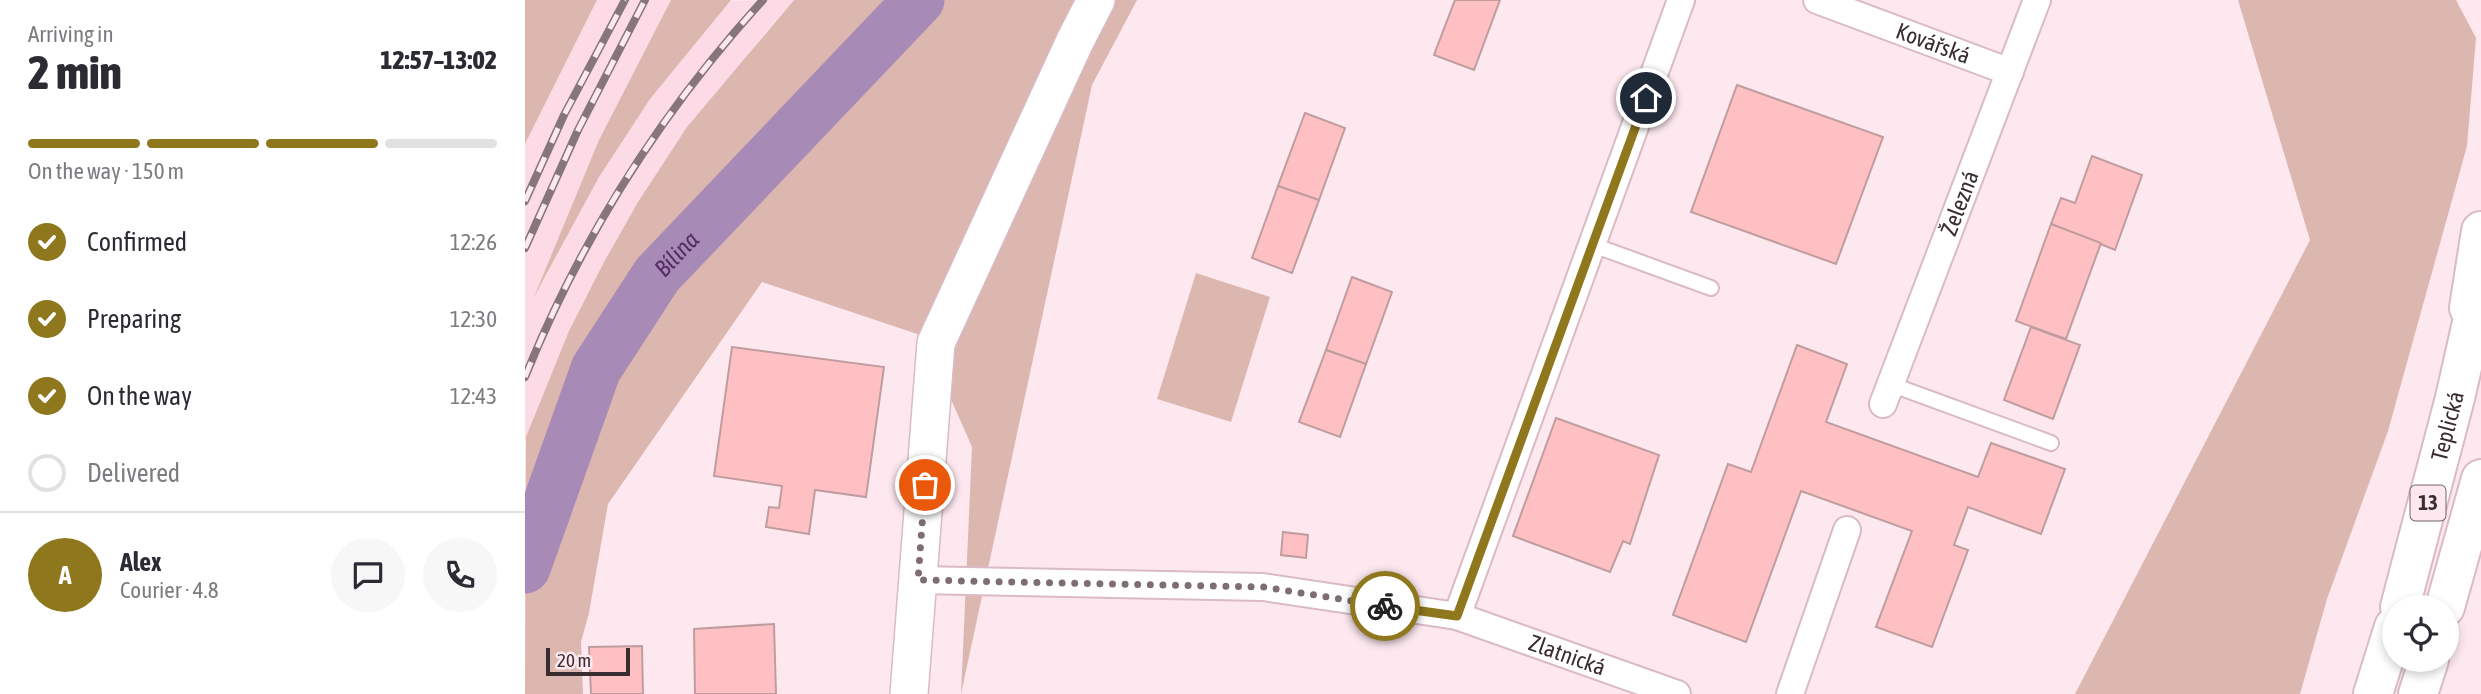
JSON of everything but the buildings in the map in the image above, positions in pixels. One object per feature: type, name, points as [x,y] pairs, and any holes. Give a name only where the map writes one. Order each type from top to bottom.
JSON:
[{"type":"highway","points":[[2455,398],[2481,231]]},
{"type":"highway","name":"Teplická","points":[[2403,595],[2455,398],[2481,283]]},
{"type":"highway","name":"Teplická","points":[[2448,595],[2481,479]]},
{"type":"highway","points":[[2373,694],[2382,665]]},
{"type":"highway","points":[[2418,694],[2425,672]]},
{"type":"street","points":[[909,694],[936,343],[1096,0]]},
{"type":"street","points":[[1457,616],[1681,0]]},
{"type":"street","name":"Kovářská","points":[[1817,0],[2010,72]]},
{"type":"street","name":"Železná","points":[[1887,394],[2037,0]]},
{"type":"street","points":[[1790,694],[1847,530]]},
{"type":"street","name":"Zlatnická","points":[[918,580],[1263,587],[1457,616],[1638,688],[1677,694]]},
{"type":"lane","points":[[1593,245],[1711,288]]},
{"type":"lane","points":[[1887,394],[2050,443]]},
{"type":"shaded area","points":[[525,0],[597,0],[525,144]]},
{"type":"shaded area","points":[[597,0],[671,0],[599,140],[539,289],[599,177],[650,99],[730,1],[794,0],[765,32],[638,202],[569,331],[525,441],[525,144]]},
{"type":"shaded area","points":[[671,0],[731,0],[650,99],[599,177],[534,297],[599,140]]},
{"type":"shaded area","points":[[794,0],[1137,0],[1092,85],[961,694],[972,447],[923,336],[762,282],[608,504],[589,613],[581,642],[583,694],[525,694],[526,437],[569,331],[638,202],[687,127]]},
{"type":"shaded area","points":[[2238,0],[2456,0],[2476,38],[2467,146],[2388,431],[2327,599],[2300,694],[2075,694],[2310,240]]},
{"type":"shaded area","points":[[1196,273],[1270,297],[1231,422],[1157,399]]},
{"type":"waterway","name":"Bílina","points":[[525,568],[596,369],[657,275],[919,0]]},
{"type":"railway","points":[[525,201],[564,115],[625,0]]},
{"type":"railway","points":[[525,248],[578,130],[645,0]]},
{"type":"railway","points":[[525,377],[572,274],[627,178],[691,86],[763,0]]},
{"type":"way so far","points":[[925,485],[918,580],[1263,587],[1385,606]]},
{"type":"route","points":[[1385,606],[1457,616],[1646,98]]}]
